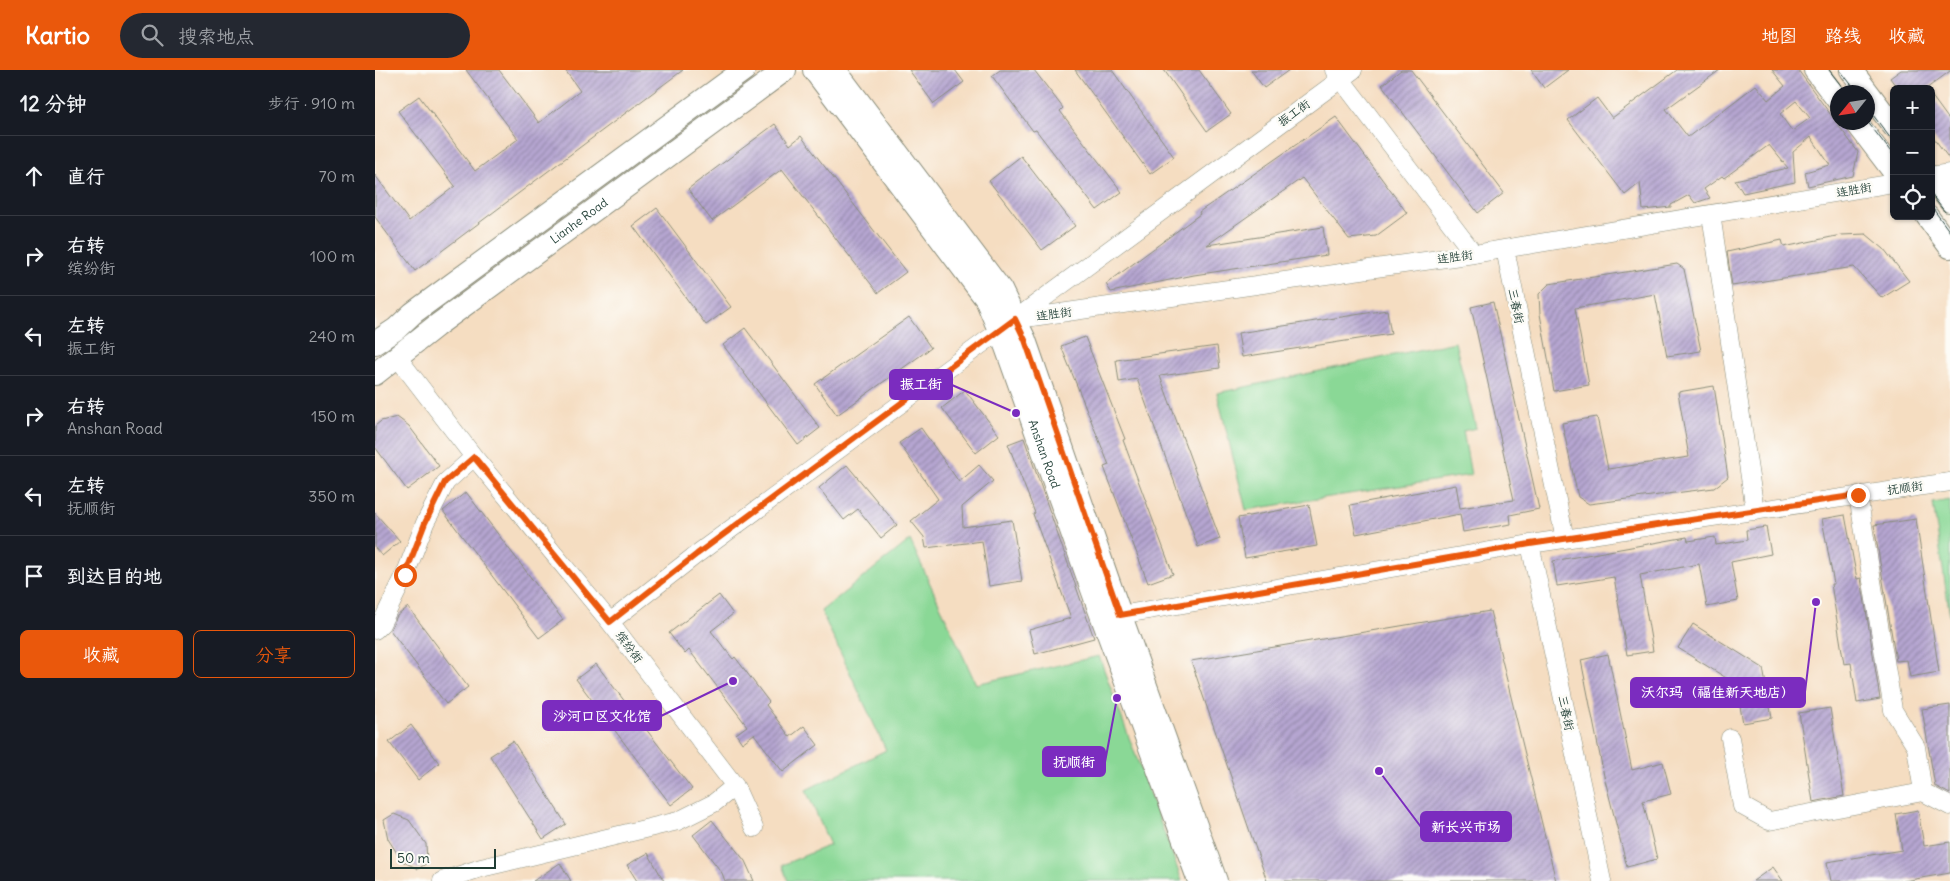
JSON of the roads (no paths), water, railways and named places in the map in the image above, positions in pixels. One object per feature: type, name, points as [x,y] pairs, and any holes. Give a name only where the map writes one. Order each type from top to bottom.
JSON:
[{"type":"main road","name":"Lianhe Road","points":[[375,343],[396,329],[413,313],[745,70]]},
{"type":"main road","name":"Lianhe Road","points":[[384,368],[437,326],[785,70]]},
{"type":"main road","name":"Anshan Road","points":[[814,70],[1007,325],[1025,340],[1120,615],[1216,881]]},
{"type":"main road","name":"Anshan Road","points":[[835,70],[1001,290],[1007,325],[1102,618],[1199,881]]},
{"type":"main road","points":[[1815,70],[1830,90]]},
{"type":"main road","points":[[1856,72],[1890,121]]},
{"type":"main road","points":[[1862,130],[1890,167]]},
{"type":"main road","points":[[1935,182],[1950,202]]},
{"type":"main road","points":[[1930,220],[1950,247]]},
{"type":"street","points":[[1342,73],[1474,254]]},
{"type":"street","name":"振工街","points":[[610,622],[697,554],[1007,325],[1342,73]]},
{"type":"street","points":[[1935,176],[1950,173]]},
{"type":"street","name":"连胜街","points":[[1007,325],[1474,254],[1890,184]]},
{"type":"street","points":[[1711,214],[1755,511]]},
{"type":"street","name":"三春街","points":[[1505,249],[1565,539]]},
{"type":"street","points":[[375,338],[413,313]]},
{"type":"street","name":"缤纷街","points":[[384,368],[474,457],[610,622],[735,786],[754,828]]},
{"type":"street","points":[[375,630],[381,624],[405,575],[425,523],[445,482],[474,457]]},
{"type":"street","name":"抚顺街","points":[[1120,615],[1530,544],[1950,482]]},
{"type":"street","points":[[1858,495],[1893,710],[1916,747],[1923,792]]},
{"type":"street","name":"三春街","points":[[1530,544],[1602,881]]},
{"type":"street","points":[[1730,738],[1742,806],[1769,821],[1923,792],[1950,806]]},
{"type":"street","points":[[442,881],[481,868],[678,821],[714,803],[735,786]]},
{"type":"tram line","points":[[1829,70],[1841,85]]},
{"type":"tram line","points":[[1840,70],[1852,85]]},
{"type":"tram line","points":[[1875,118],[1890,138]]},
{"type":"tram line","points":[[1874,130],[1890,151]]},
{"type":"tram line","points":[[1935,199],[1945,212]]},
{"type":"tram line","points":[[1935,211],[1950,232]]},
{"type":"place","name":"振工街","points":[[1016,413]]},
{"type":"place","name":"沃尔玛（福佳新天地店）","points":[[1816,602]]},
{"type":"place","name":"沙河口区文化馆","points":[[733,681]]},
{"type":"place","name":"抚顺街","points":[[1117,698]]},
{"type":"place","name":"新长兴市场","points":[[1379,771]]}]
